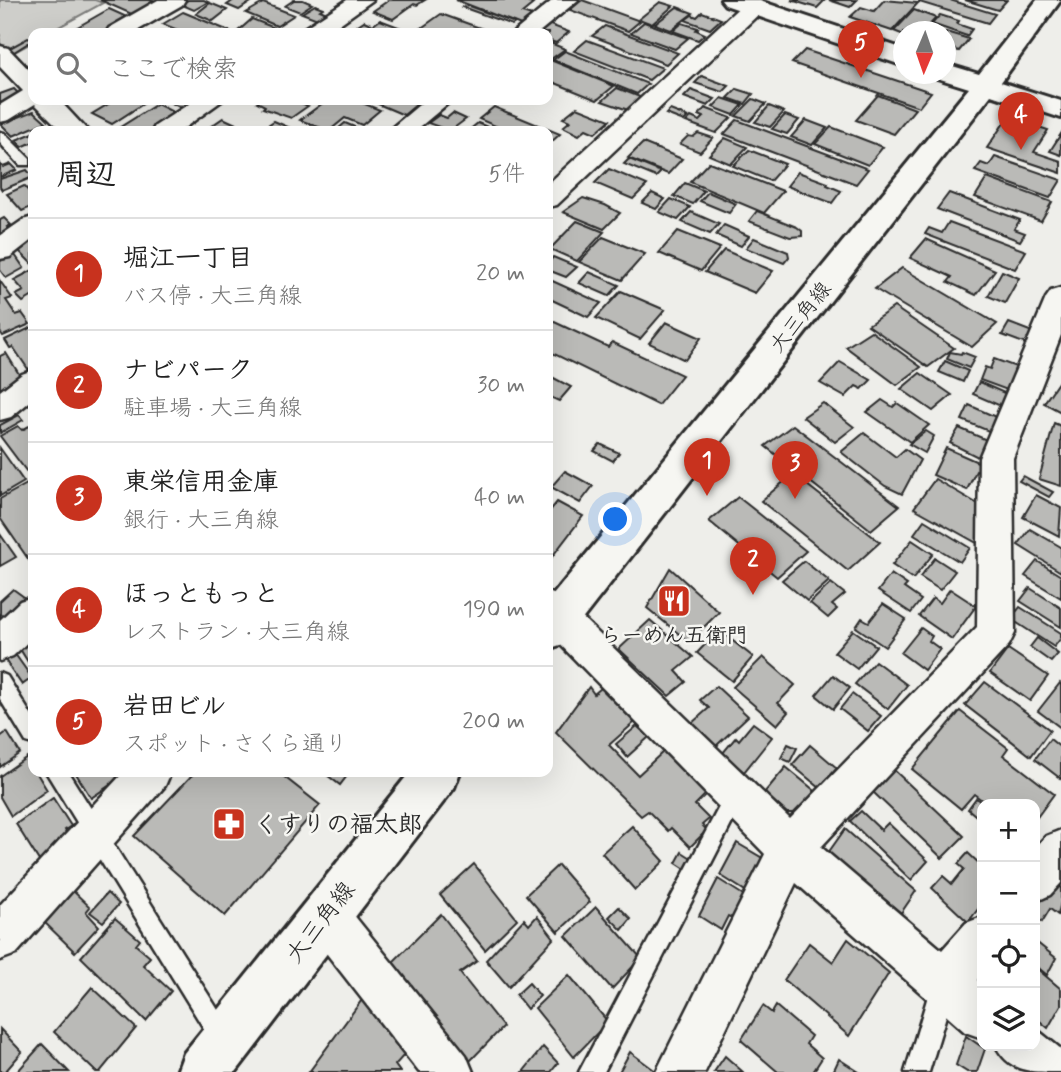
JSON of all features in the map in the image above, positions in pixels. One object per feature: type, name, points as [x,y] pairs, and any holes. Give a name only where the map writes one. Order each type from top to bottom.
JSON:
[{"type":"street","points":[[126,28],[174,0]]},
{"type":"street","points":[[320,28],[362,0]]},
{"type":"street","points":[[531,28],[567,0]]},
{"type":"street","name":"大三角線","points":[[553,617],[985,85],[1049,0]]},
{"type":"street","points":[[553,195],[743,3],[893,54]]},
{"type":"street","points":[[0,53],[28,83]]},
{"type":"street","points":[[956,75],[1061,110]]},
{"type":"street","points":[[0,115],[28,95]]},
{"type":"street","points":[[50,105],[71,126]]},
{"type":"street","points":[[172,126],[203,105]]},
{"type":"street","points":[[406,126],[434,105]]},
{"type":"street","points":[[0,250],[28,230]]},
{"type":"street","points":[[680,1072],[790,849],[996,633],[996,458],[1061,298]]},
{"type":"street","points":[[0,408],[28,386]]},
{"type":"street","points":[[0,644],[28,618]]},
{"type":"street","points":[[553,621],[790,849],[977,1011]]},
{"type":"street","points":[[0,938],[147,777]]},
{"type":"street","name":"大三角線","points":[[214,1058],[434,777]]},
{"type":"street","points":[[1040,874],[1061,851]]},
{"type":"street","points":[[325,915],[449,1072]]},
{"type":"street","points":[[944,983],[977,945]]},
{"type":"street","points":[[1026,1051],[1052,1072]]},
{"type":"lane","points":[[0,136],[24,162]]},
{"type":"lane","points":[[0,682],[28,727]]},
{"type":"lane","points":[[59,777],[95,835],[214,1058]]},
{"type":"lane","points":[[591,1072],[727,812],[737,798]]},
{"type":"lane","points":[[917,1072],[944,983]]},
{"type":"shaded area","points":[[0,0],[95,0],[103,3],[57,28],[28,28],[28,45],[11,54],[0,43]]},
{"type":"building","points":[[100,0],[151,0],[159,3],[136,16]]},
{"type":"building","points":[[188,0],[208,2],[194,10],[180,4]]},
{"type":"building","points":[[234,0],[254,0],[239,10],[227,5]]},
{"type":"building","points":[[294,0],[312,4],[300,12],[285,6]]},
{"type":"building","points":[[389,0],[425,0],[414,4],[393,19],[373,11]]},
{"type":"building","points":[[456,0],[521,0],[533,4],[522,13],[532,16],[521,25]]},
{"type":"building","points":[[582,0],[640,21],[628,31],[570,10]]},
{"type":"building","points":[[791,0],[825,0],[817,8]]},
{"type":"building","points":[[829,0],[857,0],[850,7]]},
{"type":"building","points":[[884,0],[918,3],[901,21],[893,21],[892,31],[850,17],[861,7],[874,11]]},
{"type":"building","points":[[950,0],[995,14],[988,23],[919,2]]},
{"type":"building","points":[[965,0],[1007,0],[998,10]]},
{"type":"building","points":[[660,2],[673,6],[652,24],[639,19]]},
{"type":"building","points":[[210,3],[227,10],[213,21],[196,14]]},
{"type":"building","points":[[263,3],[294,15],[277,26],[246,13]]},
{"type":"building","points":[[315,5],[329,14],[320,20],[302,13]]},
{"type":"building","points":[[466,5],[515,23],[512,25],[462,7]]},
{"type":"building","points":[[677,7],[693,13],[671,30],[655,24]]},
{"type":"building","points":[[109,9],[129,18],[111,28],[76,28]]},
{"type":"building","points":[[914,10],[936,18],[933,21],[904,21]]},
{"type":"building","points":[[183,12],[222,28],[173,28],[163,24]]},
{"type":"building","points":[[702,12],[721,19],[710,29],[685,20],[692,15],[697,17]]},
{"type":"building","points":[[441,14],[480,28],[421,28]]},
{"type":"building","points":[[940,15],[959,21],[957,24],[972,29],[967,36],[956,32],[956,21],[935,21]]},
{"type":"building","points":[[252,19],[274,28],[242,28]]},
{"type":"building","points":[[380,20],[401,28],[355,27],[364,21],[373,25]]},
{"type":"building","points":[[644,22],[688,38],[675,49],[631,33]]},
{"type":"building","points":[[545,23],[569,32],[556,43],[553,42],[553,28],[538,28]]},
{"type":"building","points":[[682,23],[698,28],[696,30],[705,34],[698,40],[673,31]]},
{"type":"building","points":[[605,26],[678,53],[666,64],[592,36]]},
{"type":"building","points":[[956,35],[969,39],[959,51],[956,50]]},
{"type":"building","points":[[28,38],[28,43],[14,52],[8,49]]},
{"type":"building","points":[[587,40],[663,68],[649,80],[574,51]]},
{"type":"building","points":[[553,44],[565,49],[553,58]]},
{"type":"building","points":[[805,50],[893,79],[893,84],[907,84],[931,92],[919,107],[792,63]]},
{"type":"building","points":[[565,51],[648,84],[637,94],[553,60]]},
{"type":"building","points":[[553,61],[614,86],[597,100],[553,82]]},
{"type":"building","points":[[702,76],[729,86],[723,92],[695,83]]},
{"type":"building","points":[[617,88],[645,99],[631,111],[602,101]]},
{"type":"building","points":[[14,89],[21,96],[0,107],[0,94]]},
{"type":"building","points":[[737,89],[753,94],[745,104],[728,98]]},
{"type":"building","points":[[691,90],[715,99],[708,106],[684,97]]},
{"type":"building","points":[[878,95],[915,109],[894,134],[856,120]]},
{"type":"building","points":[[722,98],[743,105],[734,115],[713,107]]},
{"type":"building","points":[[753,99],[766,104],[750,121],[736,116]]},
{"type":"building","points":[[107,105],[141,105],[112,124],[92,114]]},
{"type":"building","points":[[155,105],[177,114],[158,126],[122,126]]},
{"type":"building","points":[[263,105],[308,106],[291,118],[263,108]]},
{"type":"building","points":[[320,105],[368,105],[380,110],[362,125],[345,118],[335,126],[316,126],[300,120]]},
{"type":"building","points":[[380,105],[416,105],[404,115]]},
{"type":"building","points":[[769,106],[784,112],[770,127],[755,122]]},
{"type":"building","points":[[494,107],[540,126],[495,126],[479,119]]},
{"type":"building","points":[[577,107],[610,120],[595,133],[586,129],[579,135],[563,127],[570,121],[563,118]]},
{"type":"building","points":[[705,108],[731,118],[716,133],[686,122],[691,117],[700,121],[704,117],[699,115]]},
{"type":"building","points":[[670,110],[688,117],[684,121],[666,114]]},
{"type":"building","points":[[34,111],[46,122],[28,126],[28,130],[13,136],[1,124]]},
{"type":"building","points":[[453,113],[466,119],[457,126],[436,126],[428,123],[439,115],[447,118]]},
{"type":"building","points":[[785,115],[799,120],[787,134],[772,129]]},
{"type":"building","points":[[1008,117],[1048,130],[1034,152],[1061,161],[1061,173],[987,148]]},
{"type":"building","points":[[223,118],[240,126],[211,126]]},
{"type":"building","points":[[737,120],[868,169],[856,184],[724,134]]},
{"type":"building","points":[[806,120],[827,128],[812,145],[791,137]]},
{"type":"building","points":[[274,121],[286,126],[266,126]]},
{"type":"building","points":[[831,127],[883,147],[868,165],[815,144]]},
{"type":"building","points":[[553,131],[560,134],[553,140]]},
{"type":"building","points":[[698,133],[713,138],[700,152],[680,144],[688,136],[693,137]]},
{"type":"building","points":[[1061,134],[1061,155],[1050,151]]},
{"type":"building","points":[[28,135],[28,144],[22,147],[16,140]]},
{"type":"building","points":[[725,138],[747,147],[731,164],[709,155]]},
{"type":"building","points":[[643,143],[682,159],[668,174],[628,158]]},
{"type":"building","points":[[749,150],[785,164],[770,181],[733,166]]},
{"type":"building","points":[[995,157],[1061,180],[1050,198],[975,171],[981,163],[989,166]]},
{"type":"building","points":[[629,159],[661,172],[656,177],[624,164]]},
{"type":"building","points":[[709,162],[783,191],[764,213],[690,182]]},
{"type":"building","points":[[0,164],[3,167],[11,164],[17,170],[0,177]]},
{"type":"building","points":[[609,169],[647,185],[633,199],[595,183]]},
{"type":"building","points":[[28,171],[28,179],[2,190],[0,179]]},
{"type":"building","points":[[798,172],[841,191],[832,203],[787,186]]},
{"type":"building","points":[[987,178],[1052,202],[1041,221],[975,197]]},
{"type":"building","points":[[685,183],[704,191],[693,204],[674,196]]},
{"type":"building","points":[[24,186],[28,190],[28,208],[22,211],[7,194]]},
{"type":"building","points":[[708,192],[736,204],[729,213],[700,201]]},
{"type":"building","points":[[652,193],[665,199],[656,209],[642,203]]},
{"type":"building","points":[[949,193],[1020,220],[1014,229],[1025,233],[1020,241],[937,209]]},
{"type":"building","points":[[583,198],[620,213],[604,229],[563,212]]},
{"type":"building","points":[[671,199],[690,207],[678,220],[659,212]]},
{"type":"building","points":[[757,211],[797,227],[802,231],[802,236],[790,237],[749,221]]},
{"type":"building","points":[[691,212],[719,224],[710,234],[682,222]]},
{"type":"building","points":[[4,218],[11,225],[7,227],[12,232],[0,237],[0,220]]},
{"type":"building","points":[[577,221],[604,232],[577,261],[553,250],[553,246]]},
{"type":"building","points":[[949,222],[1026,251],[1015,269],[925,234],[929,228],[942,233]]},
{"type":"building","points":[[724,225],[749,236],[741,246],[716,235]]},
{"type":"building","points":[[678,231],[720,248],[701,271],[659,253]]},
{"type":"building","points":[[603,237],[645,254],[622,280],[579,262]]},
{"type":"building","points":[[754,238],[788,252],[789,257],[784,263],[746,248]]},
{"type":"building","points":[[926,239],[995,270],[976,295],[948,282],[952,277],[910,258]]},
{"type":"building","points":[[28,243],[28,260],[17,249]]},
{"type":"building","points":[[724,250],[773,271],[755,293],[705,272]]},
{"type":"building","points":[[15,255],[24,268],[6,278],[0,270],[0,261]]},
{"type":"building","points":[[553,257],[577,267],[566,277],[553,272]]},
{"type":"building","points":[[902,268],[997,324],[972,347],[875,289]]},
{"type":"building","points":[[1002,271],[1019,278],[1005,303],[988,296]]},
{"type":"building","points":[[589,272],[619,285],[609,296],[579,283]]},
{"type":"building","points":[[28,273],[28,299],[23,302],[16,295],[24,291],[14,280]]},
{"type":"building","points":[[0,281],[12,298],[6,300],[16,315],[22,313],[28,325],[3,336],[0,332]]},
{"type":"building","points":[[553,281],[601,303],[588,317],[553,300]]},
{"type":"building","points":[[621,291],[665,310],[640,339],[596,318]]},
{"type":"building","points":[[894,307],[954,348],[928,367],[868,325]]},
{"type":"building","points":[[553,321],[608,347],[612,342],[682,375],[658,405],[553,353]]},
{"type":"building","points":[[666,322],[701,338],[685,360],[649,343]]},
{"type":"building","points":[[1009,323],[1035,333],[1029,345],[1002,335]]},
{"type":"building","points":[[28,329],[28,369],[13,347],[10,348],[5,340]]},
{"type":"building","points":[[871,331],[921,367],[897,385],[846,347]]},
{"type":"building","points":[[950,352],[962,352],[975,357],[969,368],[947,359]]},
{"type":"building","points":[[6,353],[22,379],[0,392],[0,356]]},
{"type":"building","points":[[994,359],[1019,368],[1010,391],[980,380],[985,367],[990,369]]},
{"type":"building","points":[[945,361],[968,371],[963,382],[939,372]]},
{"type":"building","points":[[840,362],[871,380],[862,389],[856,386],[845,397],[820,383]]},
{"type":"building","points":[[920,373],[952,395],[933,411],[901,389]]},
{"type":"building","points":[[553,378],[571,387],[559,401],[553,398]]},
{"type":"building","points":[[1061,378],[1061,412],[1044,403]]},
{"type":"building","points":[[979,382],[1009,395],[1003,407],[973,394]]},
{"type":"building","points":[[882,400],[893,407],[897,403],[929,425],[910,442],[867,412]]},
{"type":"building","points":[[823,403],[854,427],[835,442],[803,417]]},
{"type":"building","points":[[969,405],[998,418],[991,432],[962,420]]},
{"type":"building","points":[[19,415],[23,420],[0,433],[0,425]]},
{"type":"building","points":[[1054,423],[1061,426],[1061,486],[1039,479]]},
{"type":"building","points":[[793,425],[899,506],[871,530],[765,446]]},
{"type":"building","points":[[18,426],[22,430],[28,427],[27,472],[0,436]]},
{"type":"building","points":[[959,428],[989,441],[980,458],[950,443]]},
{"type":"building","points":[[926,431],[934,436],[925,453],[909,444]]},
{"type":"building","points":[[864,433],[896,457],[905,449],[920,460],[902,494],[885,486],[841,452]]},
{"type":"building","points":[[600,444],[619,453],[613,461],[594,451]]},
{"type":"building","points":[[0,448],[24,482],[0,496]]},
{"type":"building","points":[[946,448],[989,467],[986,475],[976,471],[967,490],[933,475]]},
{"type":"building","points":[[565,471],[593,486],[580,503],[553,488]]},
{"type":"building","points":[[793,474],[880,542],[848,571],[761,501]]},
{"type":"building","points":[[1023,476],[1053,492],[1049,497],[1019,481]]},
{"type":"building","points":[[935,479],[983,507],[984,547],[914,508]]},
{"type":"building","points":[[28,486],[28,559],[0,518],[0,499]]},
{"type":"building","points":[[1036,495],[1061,508],[1059,536],[1023,517]]},
{"type":"building","points":[[738,497],[806,551],[777,577],[709,521]]},
{"type":"building","points":[[557,502],[583,516],[553,555],[553,507]]},
{"type":"building","points":[[924,520],[970,548],[960,562],[914,534]]},
{"type":"building","points":[[1030,529],[1061,547],[1061,572],[1018,545]]},
{"type":"building","points":[[0,534],[16,557],[0,566]]},
{"type":"building","points":[[912,540],[933,554],[913,579],[892,565]]},
{"type":"building","points":[[935,558],[955,571],[940,590],[920,577]]},
{"type":"building","points":[[804,561],[829,581],[807,601],[782,580]]},
{"type":"building","points":[[1037,561],[1061,576],[1061,598],[1025,576]]},
{"type":"building","points":[[670,568],[719,612],[689,642],[647,608]]},
{"type":"building","points":[[891,574],[907,585],[904,588],[921,600],[911,613],[878,591]]},
{"type":"building","points":[[831,583],[845,594],[832,605],[837,609],[828,618],[810,603]]},
{"type":"building","points":[[1030,588],[1061,608],[1061,627],[1020,601]]},
{"type":"building","points":[[13,589],[28,600],[28,604],[0,625],[0,601]]},
{"type":"building","points":[[950,589],[976,606],[952,639],[919,616],[933,598],[940,603]]},
{"type":"building","points":[[883,604],[906,619],[885,647],[856,627],[862,618],[869,622]]},
{"type":"building","points":[[1020,607],[1061,633],[1061,638],[1054,647],[1011,619]]},
{"type":"building","points":[[650,620],[693,657],[676,671],[686,682],[669,696],[619,649]]},
{"type":"building","points":[[921,628],[932,636],[929,641],[940,649],[924,670],[901,653]]},
{"type":"building","points":[[719,630],[753,657],[732,681],[697,653]]},
{"type":"building","points":[[853,630],[876,646],[857,669],[834,652]]},
{"type":"building","points":[[1037,638],[1058,654],[1051,662],[1030,647]]},
{"type":"building","points":[[28,643],[28,662],[20,649]]},
{"type":"building","points":[[1008,649],[1048,676],[1030,701],[990,673]]},
{"type":"building","points":[[15,654],[28,672],[28,681],[22,685],[5,660]]},
{"type":"building","points":[[763,657],[795,685],[778,703],[788,712],[777,725],[733,687]]},
{"type":"building","points":[[875,661],[907,685],[888,709],[855,684]]},
{"type":"building","points":[[833,675],[850,688],[833,709],[816,695]]},
{"type":"building","points":[[985,682],[1050,730],[1031,756],[965,705]]},
{"type":"building","points":[[1061,684],[1061,728],[1038,711]]},
{"type":"building","points":[[716,686],[748,716],[716,746],[692,723],[709,708],[700,700]]},
{"type":"building","points":[[589,687],[594,694],[601,688],[635,722],[609,745],[638,775],[664,751],[707,793],[695,805],[709,819],[702,825],[707,830],[690,847],[671,828],[668,831],[648,811],[641,816],[556,732]]},
{"type":"building","points":[[852,694],[881,716],[868,731],[840,709]]},
{"type":"building","points":[[960,711],[1008,748],[1003,755],[1054,794],[1040,813],[1040,799],[980,799],[974,794],[961,809],[912,769]]},
{"type":"building","points":[[753,723],[772,737],[744,772],[722,754],[736,737],[739,740]]},
{"type":"building","points":[[637,726],[649,737],[627,757],[616,744]]},
{"type":"building","points":[[7,732],[20,753],[0,767],[0,737]]},
{"type":"building","points":[[1050,739],[1061,748],[1061,779],[1035,759]]},
{"type":"building","points":[[788,744],[797,748],[790,762],[781,758]]},
{"type":"building","points":[[810,745],[837,768],[820,788],[792,765]]},
{"type":"building","points":[[27,757],[28,777],[39,777],[47,790],[11,816],[0,797],[0,776]]},
{"type":"building","points":[[786,767],[815,791],[797,813],[787,813],[764,793]]},
{"type":"building","points":[[894,770],[964,836],[942,858],[872,791]]},
{"type":"building","points":[[78,777],[122,777],[91,798]]},
{"type":"building","points":[[190,777],[284,777],[320,805],[225,916],[134,836]]},
{"type":"building","points":[[330,777],[346,777],[340,785]]},
{"type":"building","points":[[53,798],[71,826],[65,830],[72,842],[41,864],[16,824]]},
{"type":"building","points":[[976,798],[977,817],[968,809]]},
{"type":"building","points":[[861,811],[881,830],[888,823],[928,861],[911,880],[850,821]]},
{"type":"building","points":[[632,826],[664,861],[635,890],[602,853]]},
{"type":"building","points":[[845,829],[916,891],[901,913],[828,853]]},
{"type":"building","points":[[737,843],[764,859],[747,892],[720,875]]},
{"type":"building","points":[[682,852],[693,859],[687,870],[676,863]]},
{"type":"building","points":[[968,853],[977,861],[977,910],[968,922],[932,888],[943,876],[952,884],[964,869],[958,864]]},
{"type":"building","points":[[474,864],[517,919],[485,950],[440,895]]},
{"type":"building","points":[[558,865],[590,902],[558,932],[526,895]]},
{"type":"building","points":[[1054,877],[1061,882],[1058,915],[1050,909],[1042,922],[1040,920],[1040,899]]},
{"type":"building","points":[[718,879],[745,896],[734,919],[728,916],[721,930],[699,916]]},
{"type":"building","points":[[70,888],[90,907],[86,912],[99,926],[75,952],[41,919]]},
{"type":"building","points":[[107,893],[119,904],[103,922],[90,912]]},
{"type":"building","points":[[596,907],[641,958],[612,989],[566,936]]},
{"type":"building","points":[[619,907],[631,919],[622,930],[609,917]]},
{"type":"building","points":[[441,914],[477,961],[460,973],[503,1027],[468,1063],[390,965]]},
{"type":"building","points":[[537,916],[554,938],[509,987],[486,960],[524,919],[529,925]]},
{"type":"building","points":[[115,918],[140,940],[136,945],[150,957],[143,965],[171,991],[146,1021],[81,957]]},
{"type":"building","points":[[848,939],[889,973],[849,1036],[784,980],[809,943],[833,962]]},
{"type":"building","points":[[1040,945],[1056,958],[1047,975],[1040,969]]},
{"type":"building","points":[[1040,971],[1061,989],[1061,1005],[1048,1028],[1040,1021]]},
{"type":"building","points":[[569,975],[608,1022],[574,1057],[535,1008]]},
{"type":"building","points":[[529,983],[540,996],[527,1009],[516,995]]},
{"type":"building","points":[[92,987],[136,1028],[100,1072],[96,1072],[54,1032]]},
{"type":"building","points":[[364,997],[405,1054],[395,1065],[400,1072],[309,1072]]},
{"type":"building","points":[[763,1006],[772,1013],[776,1006],[811,1036],[806,1044],[822,1058],[813,1072],[778,1072],[741,1040]]},
{"type":"building","points":[[0,1029],[22,1052],[5,1072],[0,1072]]},
{"type":"building","points":[[966,1036],[977,1044],[977,1051],[984,1051],[977,1072],[967,1072],[956,1065]]},
{"type":"building","points":[[42,1044],[69,1072],[17,1072]]},
{"type":"building","points":[[543,1047],[558,1063],[551,1072],[523,1072]]},
{"type":"building","points":[[630,1052],[657,1072],[619,1072]]},
{"type":"building","points":[[725,1056],[743,1072],[714,1072]]},
{"type":"building","points":[[839,1059],[859,1072],[833,1072]]},
{"type":"place","name":"岩田ビル","points":[[861,78]]},
{"type":"place","name":"ほっともっと","points":[[1021,150]]},
{"type":"place","name":"堀江一丁目","points":[[707,496]]},
{"type":"place","name":"東栄信用金庫","points":[[795,499]]},
{"type":"place","name":"ナビパーク","points":[[753,595]]},
{"type":"place","name":"らーめん五衛門","points":[[674,601]]},
{"type":"place","name":"くすりの福太郎","points":[[229,824]]}]
